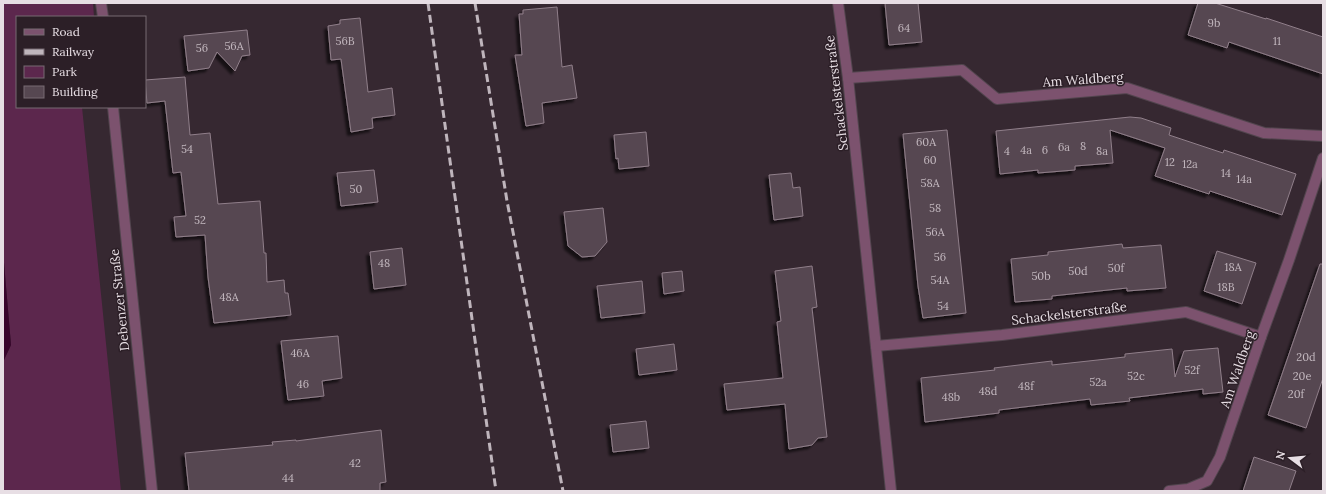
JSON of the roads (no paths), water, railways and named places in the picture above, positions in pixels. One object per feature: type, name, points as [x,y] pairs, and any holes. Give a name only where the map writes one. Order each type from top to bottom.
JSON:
[{"type":"street","points":[[102,3],[103,16]]},
{"type":"street","name":"Schackelsterstraße","points":[[838,3],[848,78],[891,491]]},
{"type":"street","name":"Am Waldberg","points":[[848,78],[962,70],[997,99],[1127,88],[1264,133],[1323,136]]},
{"type":"street","name":"Debenzer Straße","points":[[112,108],[152,491]]},
{"type":"street","name":"Am Waldberg","points":[[1169,491],[1188,489],[1207,481],[1223,450],[1323,158]]},
{"type":"street","name":"Schackelsterstraße","points":[[876,346],[1002,335],[1186,312],[1261,337]]},
{"type":"railway","points":[[428,3],[496,491]]},
{"type":"railway","points":[[475,3],[507,201],[563,491]]}]
